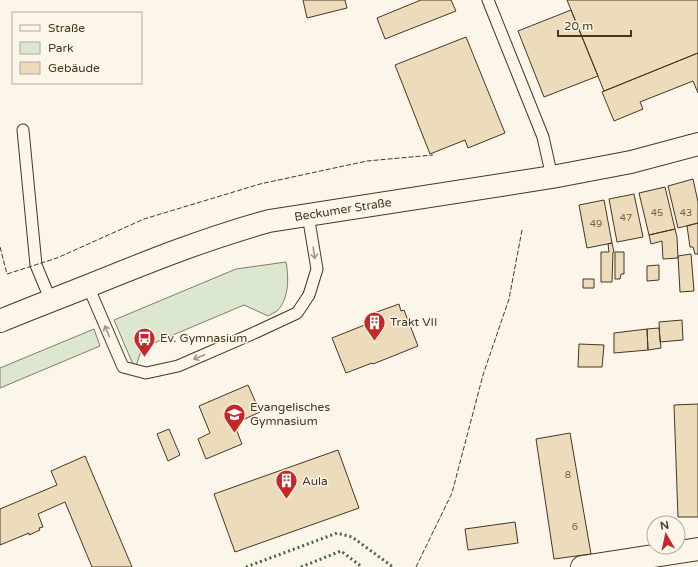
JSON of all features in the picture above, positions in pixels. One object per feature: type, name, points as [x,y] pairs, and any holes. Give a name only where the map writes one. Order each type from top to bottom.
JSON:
[{"type":"main road","name":"Beckumer Straße","points":[[0,322],[191,246],[234,231],[268,222],[552,177],[631,162],[698,144]]},
{"type":"main road","points":[[582,567],[698,550]]},
{"type":"lane","points":[[488,0],[543,137],[552,177]]},
{"type":"lane","points":[[23,130],[36,265],[51,301]]},
{"type":"lane","points":[[88,286],[122,367],[146,373],[178,366],[297,313],[310,295],[317,270],[308,215]]},
{"type":"green space","points":[[286,262],[288,275],[286,294],[284,301],[277,311],[268,316],[244,305],[142,348],[135,369],[114,320],[236,269]]},
{"type":"green space","points":[[94,329],[100,346],[0,388],[0,368]]},
{"type":"building","points":[[303,0],[345,0],[347,8],[307,18]]},
{"type":"building","points":[[421,0],[451,0],[456,11],[385,39],[377,18]]},
{"type":"building","points":[[567,0],[698,0],[698,53],[604,91]]},
{"type":"building","points":[[571,10],[598,76],[544,97],[518,31]]},
{"type":"building","points":[[466,37],[505,133],[468,148],[465,140],[430,154],[395,65]]},
{"type":"building","points":[[698,53],[698,93],[693,81],[640,102],[643,109],[614,121],[602,92]]},
{"type":"building","points":[[693,179],[698,202],[698,223],[678,228],[668,186]]},
{"type":"building","points":[[665,187],[675,229],[649,235],[639,193]]},
{"type":"building","points":[[634,194],[643,237],[617,242],[609,199]]},
{"type":"building","points":[[604,200],[612,243],[587,248],[579,205]]},
{"type":"building","points":[[698,223],[698,254],[695,254],[693,247],[690,247],[687,226]]},
{"type":"building","points":[[675,229],[678,258],[663,259],[662,241],[651,244],[649,235]]},
{"type":"building","points":[[612,243],[614,252],[612,282],[601,282],[601,252],[609,252],[608,244]]},
{"type":"building","points":[[615,252],[624,252],[624,274],[621,274],[620,279],[615,279]]},
{"type":"building","points":[[691,254],[694,291],[680,292],[678,256]]},
{"type":"building","points":[[659,265],[659,280],[647,281],[647,266]]},
{"type":"building","points":[[583,279],[594,279],[594,288],[583,288]]},
{"type":"building","name":"Trakt VII","points":[[399,304],[401,311],[404,310],[418,346],[346,373],[332,338],[377,320],[374,313]]},
{"type":"building","points":[[682,320],[683,340],[660,342],[659,322]]},
{"type":"building","points":[[659,328],[661,348],[648,350],[647,329]]},
{"type":"building","points":[[647,329],[648,350],[614,353],[614,333]]},
{"type":"building","points":[[579,344],[604,345],[602,367],[578,367]]},
{"type":"building","points":[[248,385],[260,412],[234,424],[242,444],[206,459],[198,439],[210,433],[199,406]]},
{"type":"building","points":[[698,404],[698,517],[678,515],[674,405]]},
{"type":"building","points":[[169,429],[180,455],[168,461],[157,434]]},
{"type":"building","points":[[570,433],[591,554],[554,559],[536,439]]},
{"type":"building","name":"Aula","points":[[338,450],[359,508],[235,552],[214,494]]},
{"type":"building","points":[[85,456],[132,567],[92,567],[65,502],[38,514],[43,527],[39,528],[40,530],[0,545],[0,509],[57,485],[51,471]]},
{"type":"building","points":[[515,522],[518,543],[468,550],[465,529]]},
{"type":"hedge","points":[[246,567],[337,533],[352,537],[393,567]]},
{"type":"hedge","points":[[301,567],[341,551],[362,567]]},
{"type":"fence","points":[[0,247],[7,274],[57,258],[144,219],[260,184],[367,161],[433,155]]},
{"type":"fence","points":[[416,567],[452,493],[483,375],[509,299],[522,230]]},
{"type":"place","name":"Trakt VII","points":[[375,342]]},
{"type":"place","name":"Ev. Gymnasium","points":[[144,358]]},
{"type":"place","name":"Evangelisches Gymnasium","points":[[234,434]]},
{"type":"place","name":"Aula","points":[[286,500]]}]
